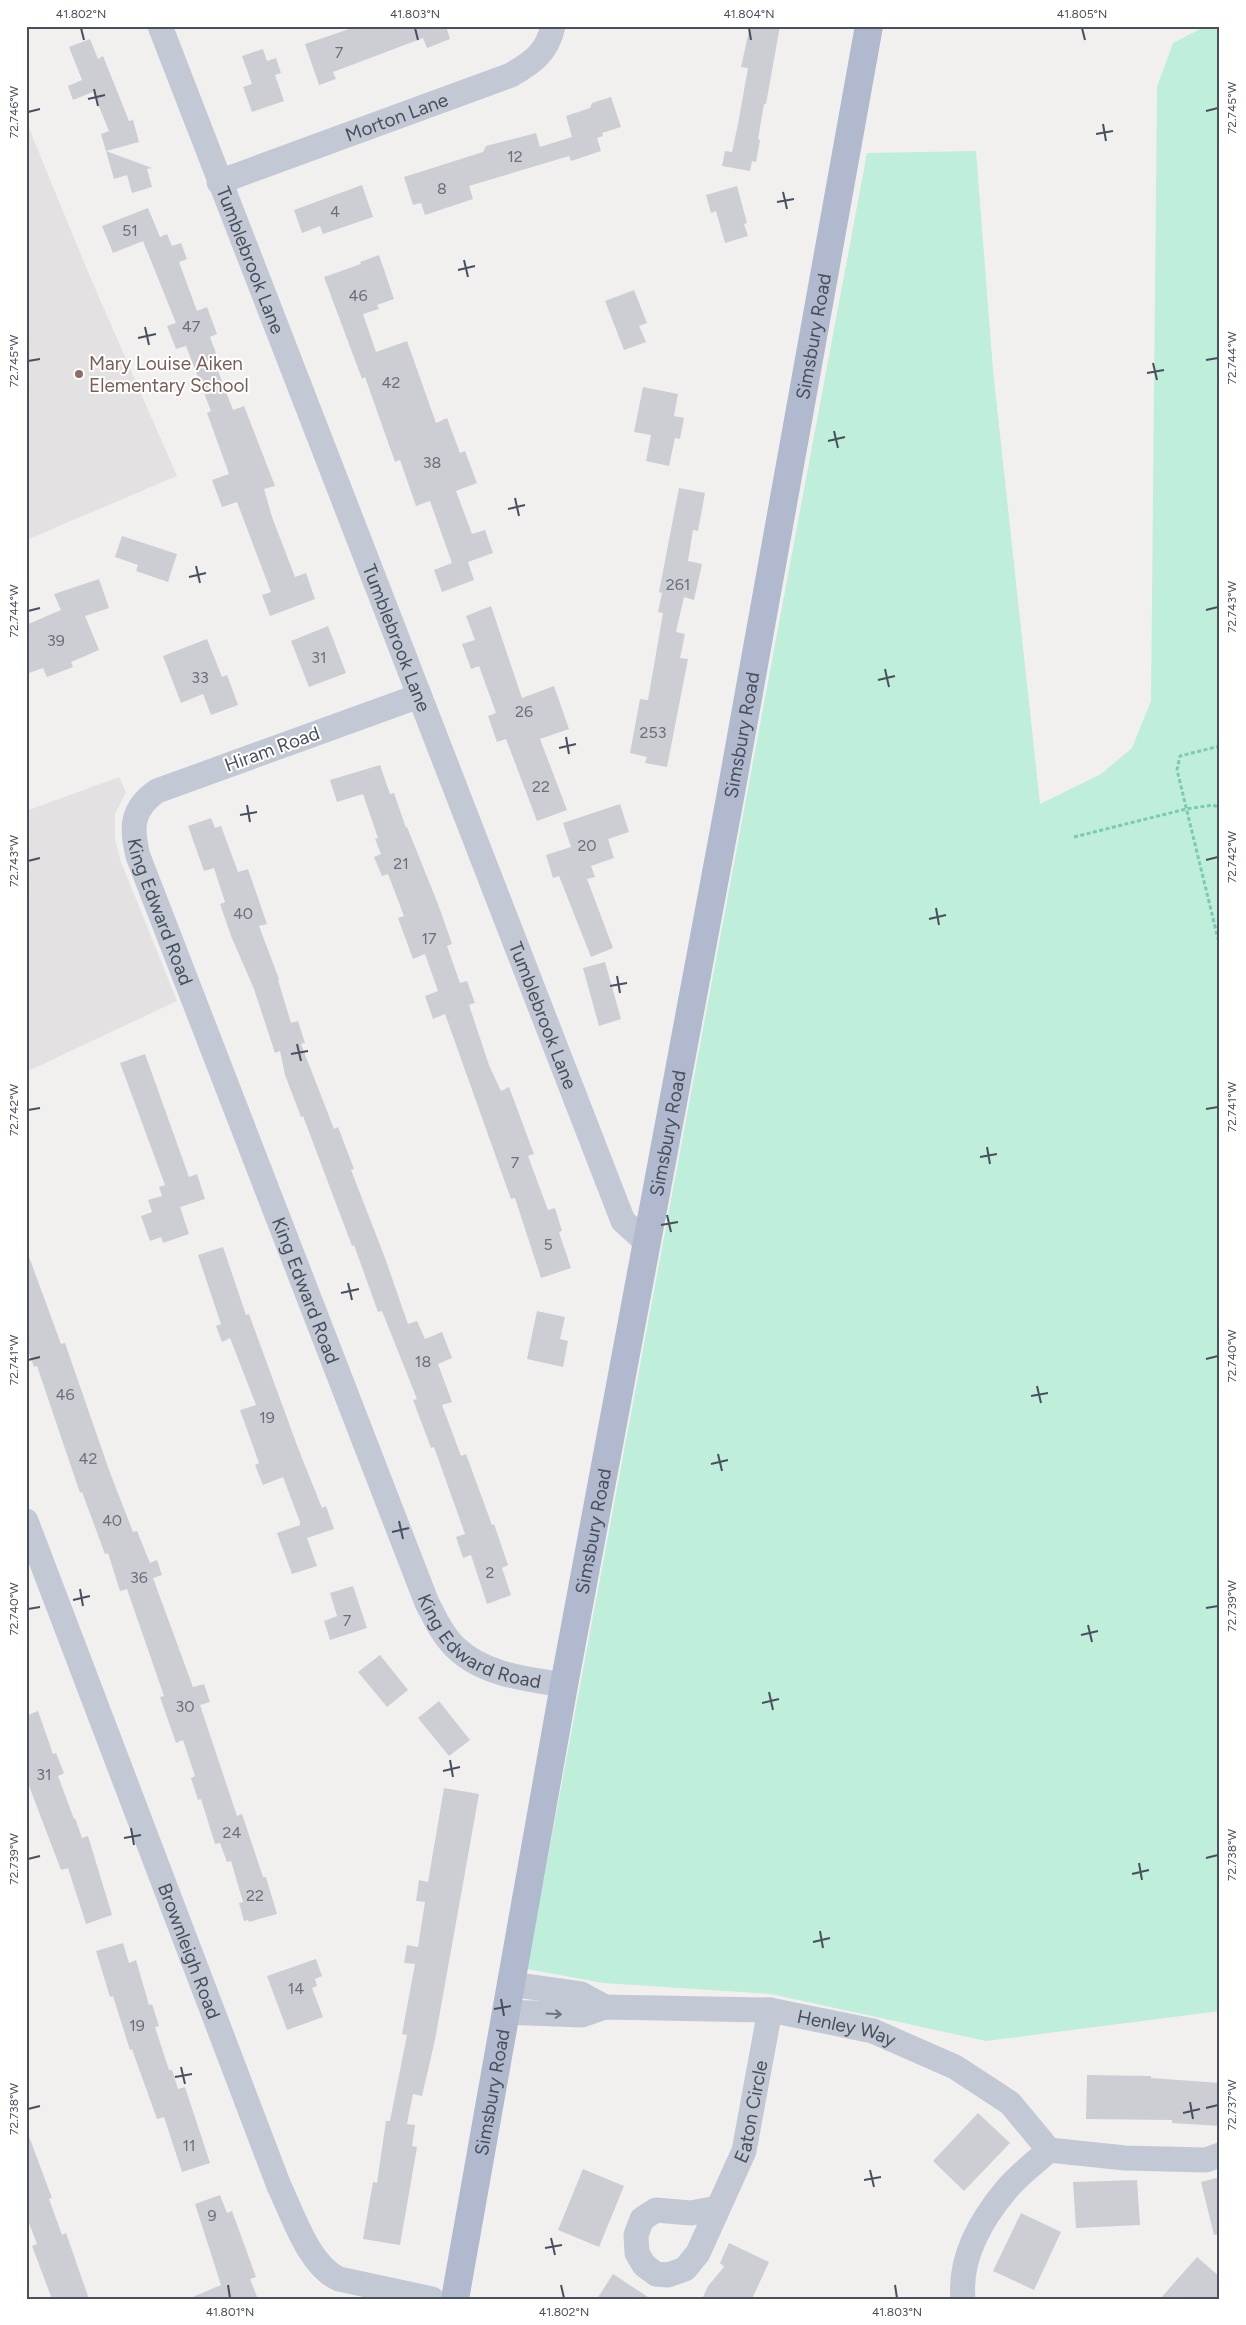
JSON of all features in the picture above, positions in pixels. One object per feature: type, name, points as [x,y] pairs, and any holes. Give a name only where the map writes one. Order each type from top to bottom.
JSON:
[{"type":"main road","name":"Simsbury Road","points":[[454,2299],[564,1685],[730,798],[804,379],[870,26]]},
{"type":"street","name":"Tumblebrook Lane","points":[[160,26],[623,1221],[646,1242]]},
{"type":"street","name":"Morton Lane","points":[[219,182],[511,75],[537,59],[550,38],[553,26]]},
{"type":"street","name":"Hiram Road","points":[[136,816],[148,797],[157,791],[419,696]]},
{"type":"street","name":"King Edward Road","points":[[136,816],[133,829],[138,856],[427,1603],[441,1628],[456,1648],[477,1663],[499,1673],[564,1685]]},
{"type":"street","name":"Brownleigh Road","points":[[26,1521],[279,2186],[312,2253],[328,2274],[340,2279],[432,2299]]},
{"type":"street","name":"Henley Way","points":[[510,1984],[581,1994],[605,2007]]},
{"type":"street","name":"Henley Way","points":[[505,2012],[582,2015],[605,2007],[770,2010],[873,2031],[955,2067],[1010,2102],[1049,2150]]},
{"type":"street","name":"Eaton Circle","points":[[717,2208],[744,2151],[770,2010]]},
{"type":"street","points":[[963,2299],[961,2281],[973,2240],[1007,2189],[1049,2150],[1125,2158],[1206,2160],[1220,2156]]},
{"type":"path","points":[[1220,746],[1185,753],[1178,760],[1177,770],[1220,947]]},
{"type":"path","points":[[1074,837],[1186,809],[1213,805],[1220,808]]},
{"type":"shaded area","name":"Mary Louise Aiken Elementary School","points":[[26,121],[88,272],[177,476],[26,540]]},
{"type":"shaded area","points":[[119,777],[126,792],[115,814],[115,839],[121,862],[177,1001],[26,1072],[26,811]]},
{"type":"green space","points":[[1206,26],[1220,26],[1220,2011],[986,2041],[771,1994],[603,1983],[527,1969],[867,153],[976,151],[993,370],[1040,804],[1101,774],[1132,748],[1151,701],[1157,87],[1173,43]]},
{"type":"building","points":[[358,26],[450,26],[447,29],[450,39],[427,48],[423,38],[333,72],[336,79],[319,85],[305,44]]},
{"type":"building","points":[[750,26],[780,26],[766,104],[764,104],[756,162],[752,161],[750,171],[722,166],[725,151],[732,152],[738,124],[748,68],[741,67]]},
{"type":"building","points":[[90,39],[98,59],[103,56],[129,121],[133,120],[139,142],[106,151],[101,134],[109,131],[93,92],[73,100],[68,86],[82,80],[69,47]]},
{"type":"building","points":[[263,49],[267,61],[276,58],[281,73],[275,75],[284,101],[252,112],[243,87],[252,84],[242,56]]},
{"type":"building","points":[[611,97],[621,127],[602,133],[603,136],[597,138],[601,151],[571,161],[569,156],[469,186],[473,199],[425,215],[421,203],[413,205],[404,177],[483,152],[486,146],[536,133],[540,147],[572,137],[566,116],[590,108],[592,103]]},
{"type":"building","points":[[106,151],[152,168],[147,169],[152,187],[132,193],[127,175],[114,179]]},
{"type":"building","points":[[362,185],[373,217],[323,234],[320,226],[302,233],[294,210]]},
{"type":"building","points":[[737,186],[747,223],[744,224],[748,236],[725,243],[716,211],[711,213],[706,195]]},
{"type":"building","points":[[148,208],[160,237],[167,234],[172,246],[181,243],[187,259],[179,262],[197,311],[207,307],[217,334],[210,337],[216,353],[212,355],[233,410],[244,406],[275,486],[264,489],[272,517],[295,577],[306,573],[315,599],[270,616],[262,595],[271,592],[237,502],[222,507],[212,480],[229,474],[207,413],[211,411],[186,346],[176,349],[167,326],[176,323],[143,241],[113,253],[102,226]]},
{"type":"building","points":[[379,255],[394,299],[377,305],[379,309],[363,314],[376,352],[407,341],[436,423],[447,418],[460,453],[465,451],[477,483],[456,491],[472,534],[485,530],[493,553],[468,562],[474,580],[442,592],[434,570],[452,563],[430,501],[416,506],[400,460],[395,462],[365,377],[362,379],[324,277],[361,264],[360,262]]},
{"type":"building","points":[[634,290],[647,323],[639,326],[646,342],[624,350],[605,301]]},
{"type":"building","points":[[643,387],[678,394],[674,416],[684,418],[680,439],[675,438],[669,466],[646,461],[651,435],[634,432]]},
{"type":"building","points":[[679,488],[705,493],[698,531],[693,530],[688,561],[702,564],[694,600],[684,597],[676,632],[685,634],[680,658],[688,659],[667,767],[645,763],[647,757],[630,753],[640,699],[648,700],[663,613],[658,612],[662,593],[659,592]]},
{"type":"building","points":[[122,536],[177,554],[168,582],[136,571],[138,565],[115,557]]},
{"type":"building","points":[[99,579],[109,608],[85,616],[99,650],[71,662],[73,667],[47,677],[43,668],[26,674],[26,625],[61,610],[54,594]]},
{"type":"building","points":[[491,606],[522,698],[554,686],[569,729],[540,739],[567,810],[537,821],[506,739],[497,742],[488,716],[496,713],[479,666],[471,669],[462,644],[475,640],[466,616]]},
{"type":"building","points":[[328,626],[346,673],[309,687],[291,641]]},
{"type":"building","points":[[207,639],[222,677],[227,675],[238,705],[211,715],[203,694],[181,703],[163,656]]},
{"type":"building","points":[[380,765],[390,794],[394,793],[406,828],[438,904],[452,944],[447,946],[460,983],[467,981],[475,1003],[469,1005],[489,1065],[501,1091],[509,1087],[534,1154],[528,1156],[548,1210],[555,1208],[562,1231],[559,1232],[571,1268],[541,1278],[515,1198],[511,1199],[445,1014],[433,1019],[425,996],[438,991],[425,954],[413,959],[398,918],[404,916],[388,874],[382,876],[374,857],[381,854],[375,839],[378,838],[363,794],[337,802],[330,780]]},
{"type":"building","points":[[620,804],[629,832],[608,839],[614,858],[591,866],[595,877],[587,879],[613,948],[591,957],[559,876],[553,878],[546,855],[571,847],[563,823]]},
{"type":"building","points":[[211,818],[215,828],[221,826],[238,872],[248,869],[267,924],[259,926],[279,979],[291,1023],[298,1021],[305,1043],[301,1044],[334,1129],[338,1127],[354,1169],[351,1170],[408,1324],[417,1321],[425,1339],[442,1332],[452,1358],[438,1364],[452,1402],[442,1405],[461,1456],[466,1454],[508,1565],[502,1568],[511,1595],[487,1604],[471,1555],[463,1558],[456,1537],[465,1534],[434,1447],[431,1448],[413,1400],[417,1399],[382,1311],[378,1312],[354,1245],[352,1246],[303,1116],[301,1117],[285,1075],[280,1051],[275,1053],[254,989],[231,936],[220,904],[225,902],[214,868],[204,871],[188,826]]},
{"type":"building","points":[[605,962],[621,1019],[599,1026],[583,968]]},
{"type":"building","points":[[145,1054],[189,1177],[197,1174],[205,1199],[180,1207],[189,1234],[163,1243],[161,1237],[150,1241],[141,1216],[152,1212],[148,1200],[162,1196],[159,1187],[165,1185],[120,1063]]},
{"type":"building","points":[[223,1247],[246,1315],[249,1314],[298,1448],[322,1508],[326,1506],[334,1529],[307,1538],[317,1566],[292,1574],[277,1533],[300,1525],[300,1522],[283,1477],[263,1485],[255,1465],[259,1463],[240,1410],[256,1405],[230,1338],[222,1342],[216,1326],[221,1324],[198,1255]]},
{"type":"building","points":[[26,1254],[28,1254],[61,1344],[65,1343],[109,1470],[133,1532],[137,1531],[150,1563],[157,1560],[162,1575],[153,1578],[193,1687],[204,1684],[210,1702],[200,1705],[237,1816],[242,1814],[263,1877],[266,1877],[277,1914],[249,1922],[248,1920],[244,1921],[239,1903],[243,1902],[231,1861],[227,1862],[220,1843],[215,1844],[201,1799],[198,1800],[191,1778],[195,1776],[183,1740],[176,1743],[160,1697],[164,1696],[127,1589],[120,1591],[108,1553],[105,1554],[82,1492],[80,1493],[37,1366],[34,1367],[26,1346]]},
{"type":"building","points":[[537,1311],[565,1317],[560,1339],[568,1341],[563,1367],[527,1359]]},
{"type":"building","points":[[353,1586],[367,1628],[330,1640],[324,1621],[337,1616],[330,1593]]},
{"type":"building","points":[[380,1655],[408,1690],[387,1707],[358,1672]]},
{"type":"building","points":[[439,1701],[470,1740],[449,1756],[418,1718]]},
{"type":"building","points":[[38,1711],[53,1754],[56,1753],[64,1773],[58,1776],[74,1819],[82,1838],[88,1836],[112,1915],[86,1924],[68,1868],[61,1870],[26,1778],[26,1716]]},
{"type":"building","points":[[444,1788],[479,1794],[435,2040],[422,2096],[413,2094],[407,2124],[415,2125],[412,2146],[417,2147],[400,2245],[363,2239],[373,2182],[377,2183],[386,2121],[390,2121],[407,2035],[402,2034],[415,1964],[404,1963],[407,1945],[418,1947],[425,1902],[416,1901],[419,1880],[428,1882]]},
{"type":"building","points":[[123,1943],[129,1963],[136,1960],[149,2005],[152,2004],[159,2026],[155,2027],[169,2070],[172,2070],[178,2089],[185,2087],[210,2163],[182,2172],[164,2117],[157,2119],[132,2049],[130,2050],[113,1996],[110,1997],[96,1951]]},
{"type":"building","points":[[316,1959],[322,1976],[315,1979],[317,1986],[312,1988],[323,2017],[287,2030],[267,1976]]},
{"type":"building","points":[[1087,2075],[1151,2076],[1151,2078],[1220,2083],[1220,2126],[1172,2123],[1172,2120],[1086,2119]]},
{"type":"building","points":[[978,2113],[1010,2143],[964,2191],[933,2161]]},
{"type":"building","points":[[26,2134],[28,2134],[52,2198],[49,2199],[62,2235],[66,2233],[89,2299],[52,2299],[32,2246],[37,2244],[26,2215]]},
{"type":"building","points":[[583,2169],[624,2186],[599,2247],[558,2230]]},
{"type":"building","points":[[1220,2177],[1220,2234],[1214,2235],[1201,2182]]},
{"type":"building","points":[[1137,2180],[1140,2225],[1076,2228],[1073,2182]]},
{"type":"building","points":[[220,2195],[227,2213],[232,2211],[256,2277],[250,2279],[258,2299],[188,2299],[221,2285],[195,2204]]},
{"type":"building","points":[[1021,2213],[1061,2232],[1034,2290],[993,2271]]},
{"type":"building","points":[[729,2243],[769,2262],[752,2299],[702,2299],[708,2286],[724,2267],[720,2263]]},
{"type":"building","points":[[1197,2257],[1220,2277],[1220,2299],[1160,2299]]},
{"type":"building","points":[[613,2274],[651,2299],[597,2299]]},
{"type":"place","name":"Mary Louise Aiken Elementary School","points":[[79,374]]}]
